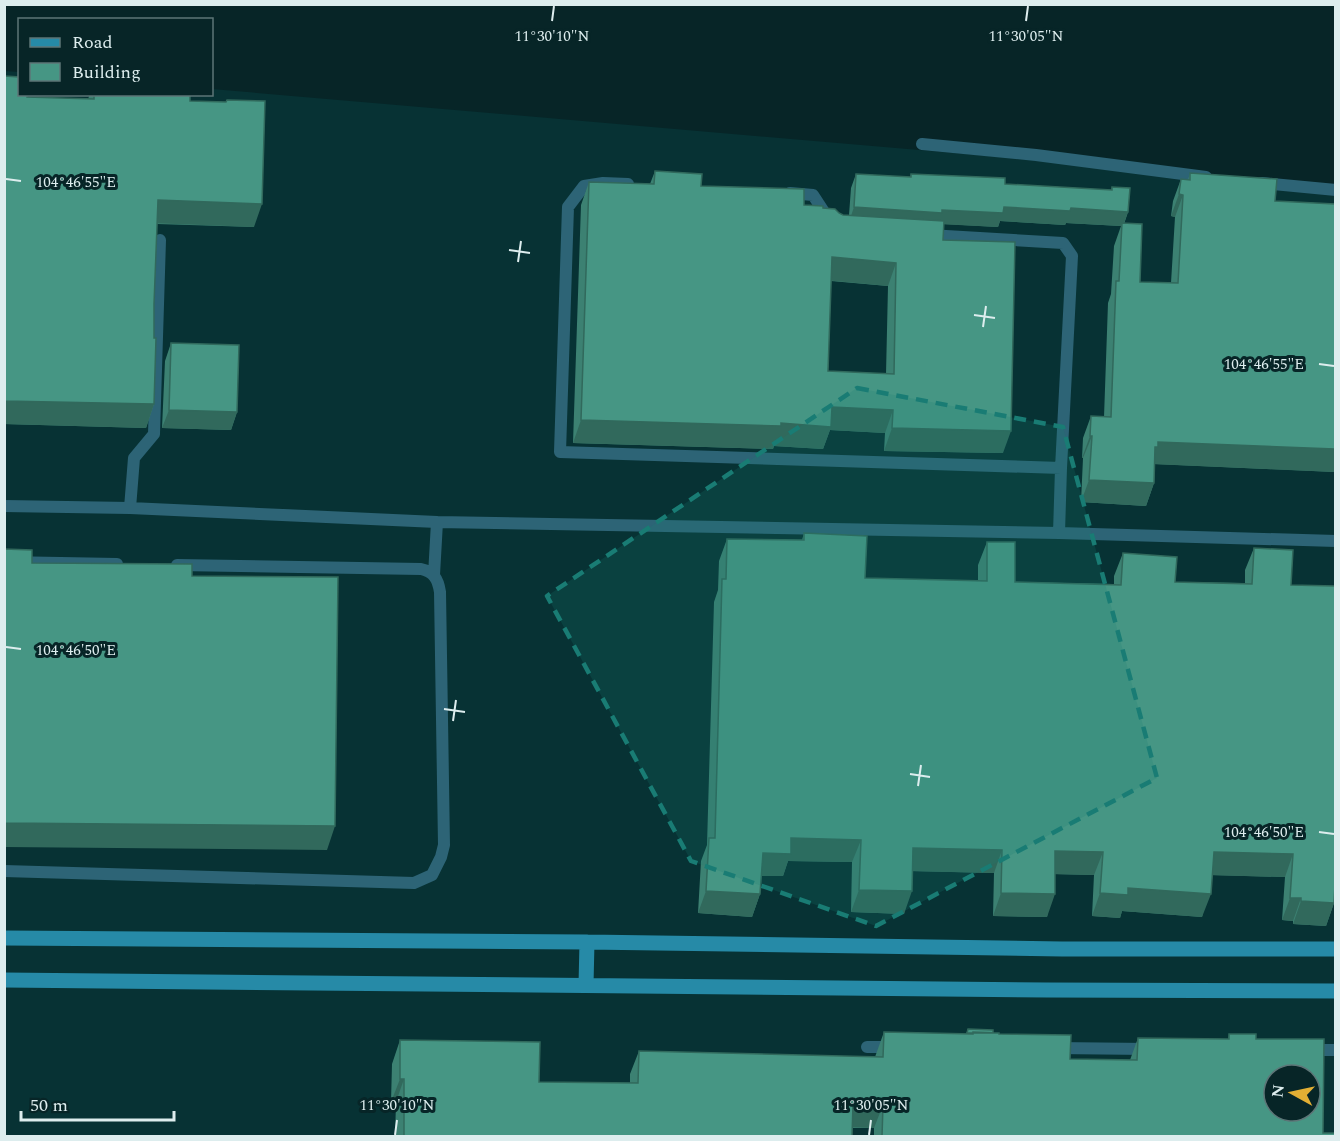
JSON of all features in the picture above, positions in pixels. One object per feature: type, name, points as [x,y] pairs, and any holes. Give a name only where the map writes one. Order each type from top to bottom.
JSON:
[{"type":"street","points":[[4,938],[587,942],[1062,949],[1335,949]]},
{"type":"street","points":[[586,985],[587,942]]},
{"type":"street","points":[[4,980],[1047,990],[1335,990]]},
{"type":"lane","points":[[922,144],[1036,155],[1221,179]]},
{"type":"lane","points":[[638,184],[603,183],[584,186],[568,207],[560,452],[1061,468]]},
{"type":"lane","points":[[1256,183],[1335,190]]},
{"type":"lane","points":[[778,193],[813,195],[835,229]]},
{"type":"lane","points":[[915,234],[1063,243],[1072,256],[1059,533]]},
{"type":"lane","points":[[130,508],[134,458],[154,434],[160,240]]},
{"type":"lane","points":[[4,506],[130,508],[437,522],[1059,533],[1335,541]]},
{"type":"lane","points":[[434,575],[437,522]]},
{"type":"lane","points":[[4,562],[124,564]]},
{"type":"lane","points":[[4,871],[414,883],[432,875],[444,845],[440,592],[438,580],[434,575],[421,569],[159,564]]},
{"type":"lane","points":[[867,1047],[902,1047]]},
{"type":"lane","points":[[1042,1048],[1160,1049]]},
{"type":"lane","points":[[1300,1050],[1335,1050]]},
{"type":"highlighted area","points":[[857,388],[1063,427],[1157,778],[876,926],[691,861],[547,596]]},
{"type":"shaded area","points":[[4,71],[18,72],[18,96],[213,96],[213,89],[1335,186],[1335,1136],[5,1136]]},
{"type":"building","points":[[4,76],[18,77],[18,96],[27,97],[94,99],[94,96],[190,96],[190,101],[265,101],[262,204],[158,200],[154,304],[154,338],[156,338],[154,404],[4,401]]},
{"type":"building","points":[[655,171],[702,174],[701,186],[804,189],[804,205],[835,209],[843,215],[944,221],[943,240],[1015,242],[1011,431],[892,428],[893,410],[832,407],[831,427],[781,423],[781,426],[581,420],[589,182],[654,184]],"holes":[[[832,257],[896,263],[894,374],[828,371]]]},
{"type":"building","points":[[1190,173],[1277,179],[1275,201],[1335,204],[1335,449],[1158,442],[1158,447],[1155,447],[1154,483],[1089,480],[1091,416],[1111,417],[1116,281],[1119,281],[1122,223],[1142,224],[1140,282],[1178,283],[1183,195],[1179,194],[1181,179],[1190,180]]},
{"type":"building","points":[[856,174],[1005,178],[1005,184],[1112,190],[1112,187],[1130,188],[1128,212],[1004,207],[1003,213],[942,210],[942,213],[854,207]]},
{"type":"building","points":[[171,343],[239,345],[237,412],[169,410]]},
{"type":"building","points":[[804,533],[867,536],[865,578],[987,581],[987,542],[1015,542],[1015,582],[1121,585],[1123,553],[1177,557],[1175,582],[1252,584],[1254,548],[1293,550],[1291,585],[1335,586],[1334,903],[1290,898],[1293,854],[1214,852],[1211,894],[1128,888],[1128,895],[1100,893],[1103,852],[1055,851],[1055,894],[1001,893],[1002,850],[913,848],[912,891],[859,890],[861,840],[791,838],[791,854],[763,853],[760,894],[706,891],[709,838],[715,838],[722,579],[726,579],[727,539],[804,540]]},
{"type":"building","points":[[4,549],[32,550],[32,563],[192,564],[192,576],[338,577],[335,826],[4,823]]},
{"type":"building","points":[[968,1029],[993,1030],[993,1033],[967,1033]]},
{"type":"building","points":[[884,1032],[973,1034],[973,1032],[1071,1035],[1070,1059],[1137,1060],[1138,1038],[1229,1039],[1229,1034],[1256,1034],[1256,1039],[1324,1039],[1323,1133],[1335,1133],[1335,1137],[882,1137],[883,1105],[853,1104],[852,1137],[404,1137],[404,1079],[400,1079],[400,1040],[540,1042],[539,1082],[638,1083],[639,1051],[883,1057]]}]
